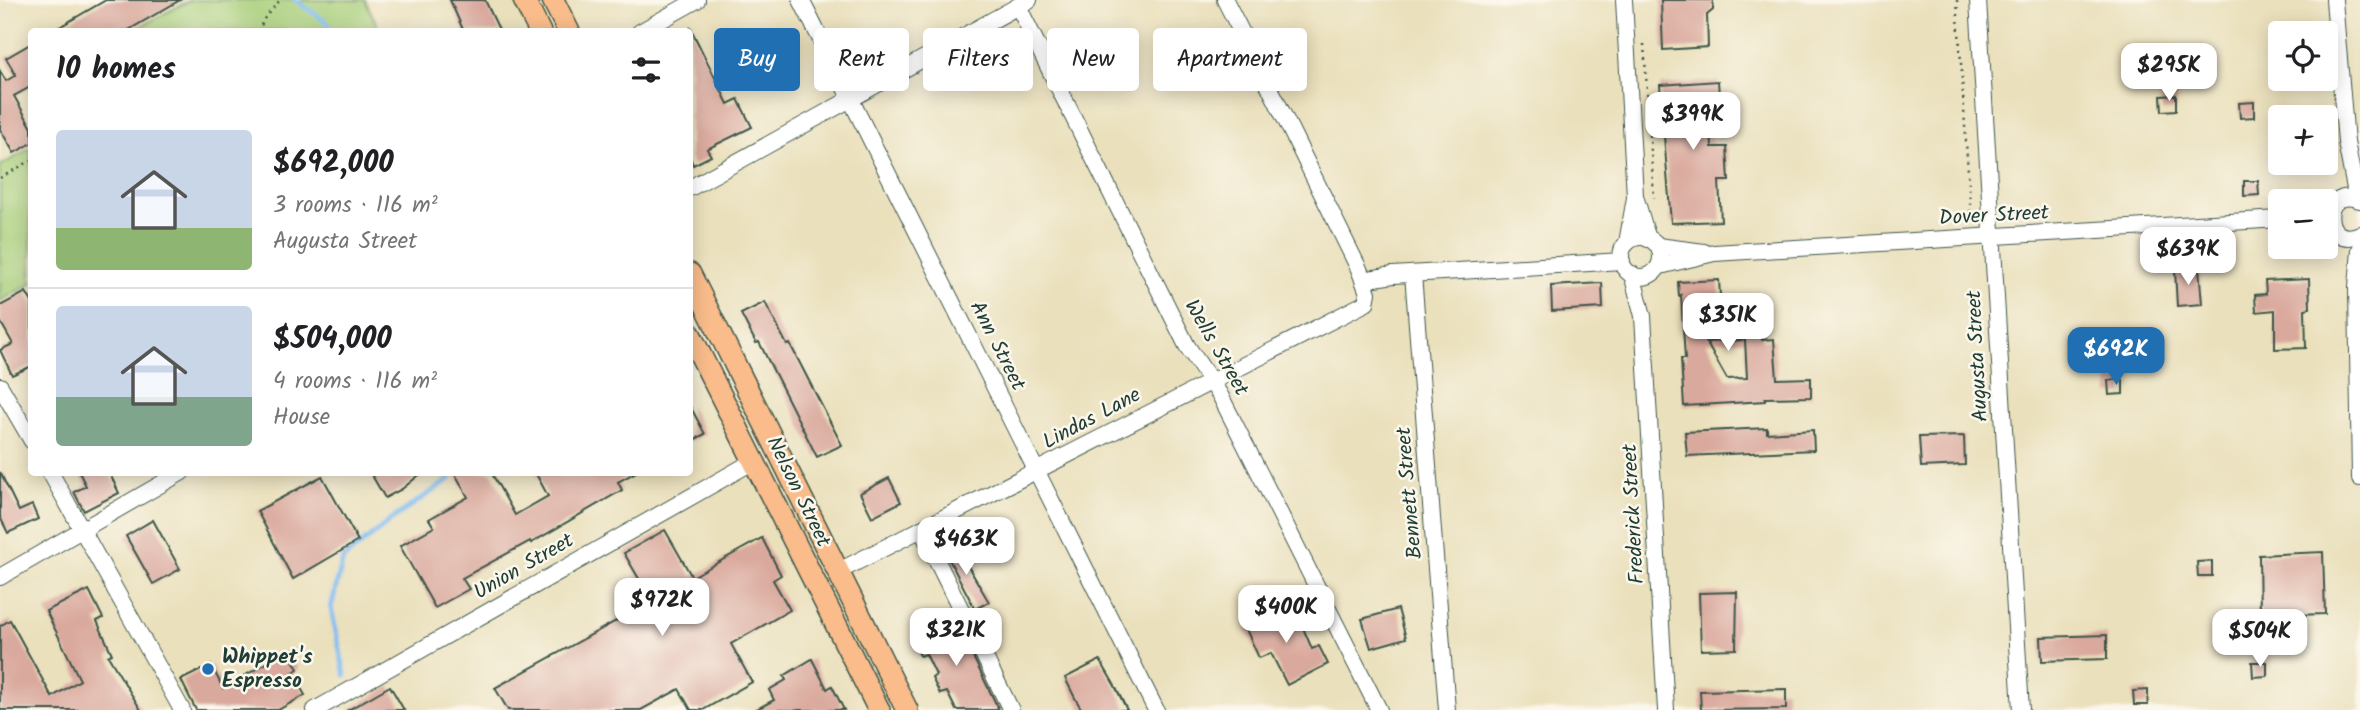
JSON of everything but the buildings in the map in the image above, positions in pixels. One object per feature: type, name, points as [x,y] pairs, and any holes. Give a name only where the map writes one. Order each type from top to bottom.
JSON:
[{"type":"main road","points":[[524,0],[538,28]]},
{"type":"main road","points":[[553,0],[567,28]]},
{"type":"main road","name":"Nelson Street","points":[[693,280],[908,710]]},
{"type":"main road","name":"Nelson Street","points":[[693,340],[879,710]]},
{"type":"main road","points":[[754,461],[776,449]]},
{"type":"street","points":[[647,28],[698,0]]},
{"type":"street","name":"Ann Street","points":[[801,0],[1156,710]]},
{"type":"street","points":[[1224,0],[1275,97],[1363,280],[1413,274],[1627,268],[1641,277],[1655,271],[1661,257],[1635,196]]},
{"type":"street","points":[[1624,0],[1635,196],[1627,243]]},
{"type":"street","name":"Augusta Street","points":[[1978,0],[2021,710]]},
{"type":"street","points":[[2334,0],[2346,142],[2337,233],[2352,235],[2357,287],[2360,478]]},
{"type":"street","points":[[693,186],[1024,3]]},
{"type":"street","name":"Wells Street","points":[[1024,3],[1187,346],[1220,395],[1378,710]]},
{"type":"street","name":"Dover Street","points":[[1655,271],[1714,254],[2268,221]]},
{"type":"street","points":[[1627,268],[1621,253],[1627,243],[1633,238],[1653,243]]},
{"type":"street","name":"Dover Street","points":[[1653,243],[1714,254]]},
{"type":"street","points":[[2357,287],[2360,249]]},
{"type":"street","name":"Frederick Street","points":[[1627,268],[1643,316],[1666,710]]},
{"type":"street","name":"Frederick Street","points":[[1643,316],[1655,271]]},
{"type":"street","name":"Bennett Street","points":[[1413,274],[1447,710]]},
{"type":"street","name":"Lindas Lane","points":[[837,572],[1366,303],[1368,293],[1363,280]]},
{"type":"street","points":[[0,386],[28,434]]},
{"type":"street","name":"Union Street","points":[[315,710],[754,461]]},
{"type":"street","points":[[52,476],[182,710]]},
{"type":"street","points":[[0,577],[175,476]]},
{"type":"street","points":[[921,529],[1011,710]]},
{"type":"path","points":[[260,28],[263,20],[280,0]]},
{"type":"path","points":[[1957,0],[1971,223]]},
{"type":"path","points":[[1644,40],[1654,202]]},
{"type":"path","points":[[0,178],[28,162]]},
{"type":"green space","points":[[190,0],[365,0],[379,28],[138,28]]},
{"type":"green space","points":[[28,150],[28,286],[0,301],[0,166]]},
{"type":"waterway","points":[[295,0],[331,28]]},
{"type":"waterway","points":[[345,675],[331,608],[343,559],[395,517],[450,479]]},
{"type":"place","name":"Whippet's Espresso","points":[[208,669]]}]
